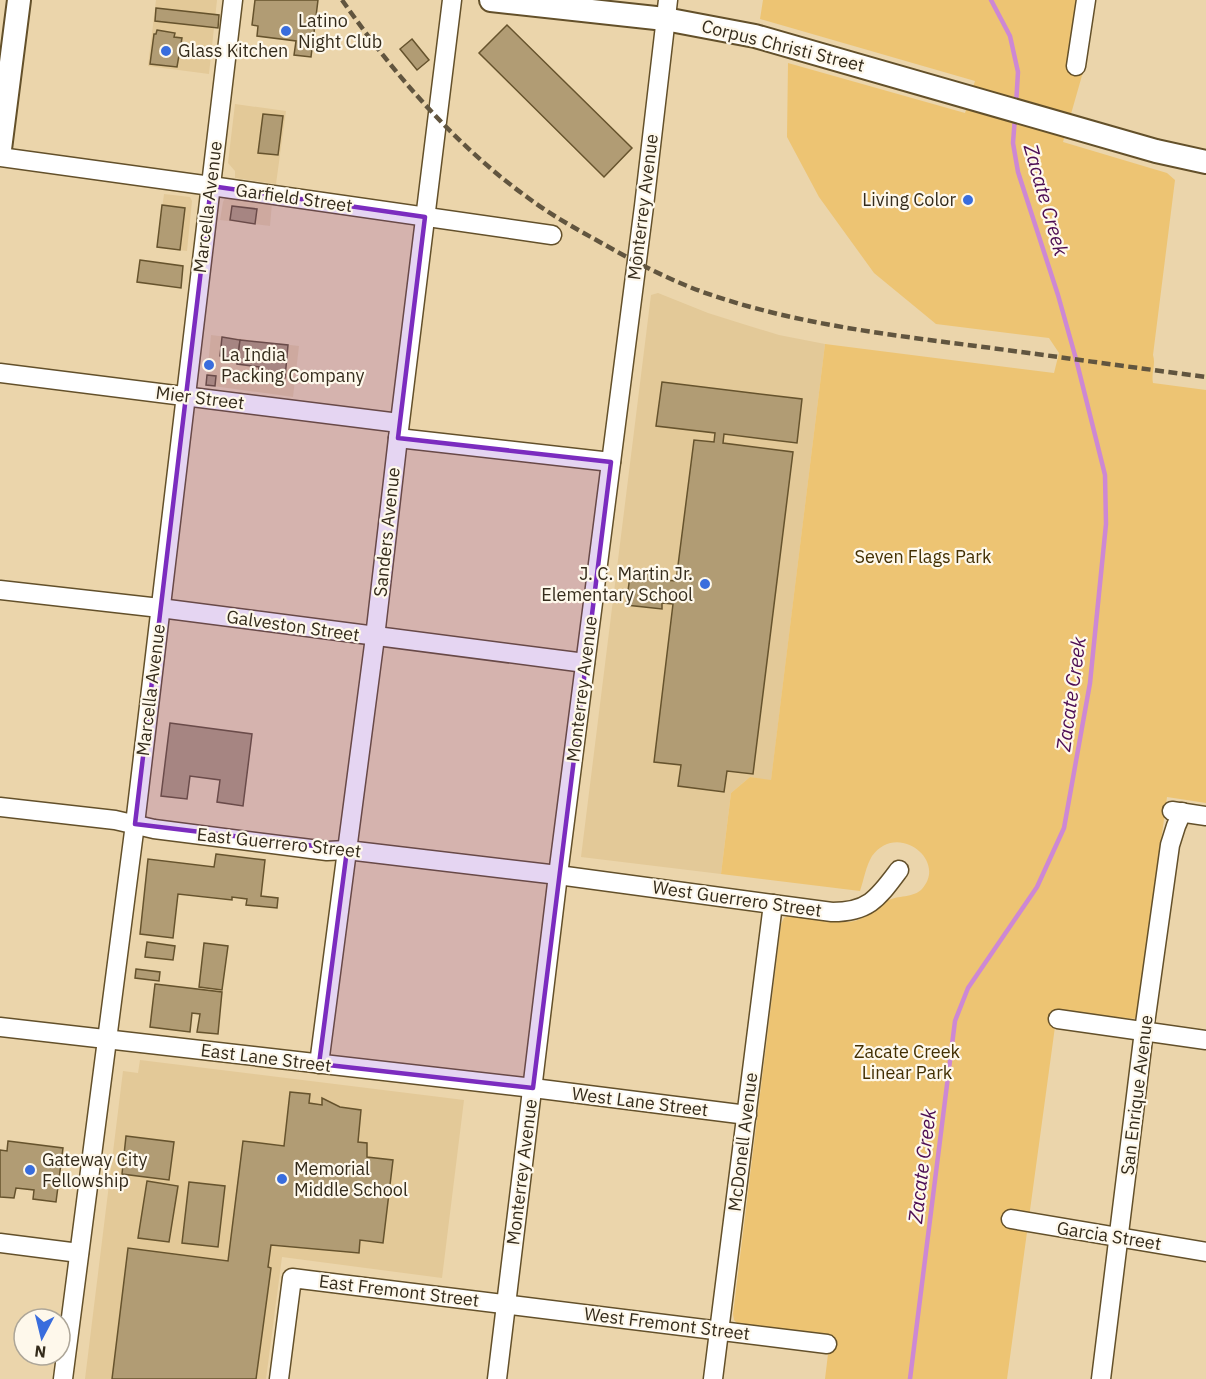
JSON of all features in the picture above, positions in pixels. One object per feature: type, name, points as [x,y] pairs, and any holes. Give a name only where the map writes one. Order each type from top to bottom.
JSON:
[{"type":"main road","points":[[0,148],[19,0]]},
{"type":"main road","name":"Corpus Christi Street","points":[[491,0],[666,10],[1156,151],[1206,162]]},
{"type":"street","name":"Marcella Avenue","points":[[63,1379],[135,824],[233,0]]},
{"type":"street","name":"Sanders Avenue","points":[[319,1064],[375,637],[398,430],[452,0]]},
{"type":"street","points":[[1076,66],[1086,0]]},
{"type":"street","name":"Monterrey Avenue","points":[[497,1379],[558,875],[644,206],[666,10]]},
{"type":"street","name":"Garfield Street","points":[[0,157],[552,235]]},
{"type":"street","name":"Mier Street","points":[[0,373],[185,396],[611,462]]},
{"type":"street","name":"Galveston Street","points":[[0,590],[160,608],[585,663]]},
{"type":"street","name":"East Guerrero Street","points":[[0,807],[115,820],[154,829],[327,851],[346,850],[558,875]]},
{"type":"street","name":"San Enrique Avenue","points":[[1101,1379],[1144,1031],[1170,845],[1176,826],[1176,812],[1206,816]]},
{"type":"street","name":"West Guerrero Street","points":[[558,875],[832,912],[848,912],[862,908],[880,894],[899,870]]},
{"type":"street","name":"McDonell Avenue","points":[[713,1379],[773,904]]},
{"type":"street","points":[[1059,1019],[1206,1040]]},
{"type":"street","name":"East Lane Street","points":[[0,1027],[533,1088]]},
{"type":"street","name":"West Lane Street","points":[[533,1088],[747,1115]]},
{"type":"street","name":"Garcia Street","points":[[1011,1220],[1206,1252]]},
{"type":"street","points":[[0,1243],[79,1252]]},
{"type":"street","name":"East Fremont Street","points":[[279,1379],[292,1278],[506,1305]]},
{"type":"street","name":"West Fremont Street","points":[[506,1305],[827,1344]]},
{"type":"highlighted area","points":[[211,186],[425,217],[398,438],[611,462],[533,1088],[319,1064],[347,850],[135,824]]},
{"type":"shaded area","points":[[156,0],[217,0],[209,74],[148,66]]},
{"type":"shaded area","points":[[235,104],[286,111],[276,184],[235,178],[235,171],[228,163]]},
{"type":"shaded area","points":[[164,194],[190,197],[192,201],[187,251],[157,247]]},
{"type":"shaded area","points":[[225,198],[272,203],[270,226],[220,220],[223,202]]},
{"type":"shaded area","name":"J. C. Martin Jr. Elementary School","points":[[658,293],[708,313],[779,335],[825,344],[771,781],[750,777],[731,793],[721,874],[581,857],[651,295]]},
{"type":"shaded area","points":[[211,335],[299,346],[293,397],[206,385]]},
{"type":"shaded area","name":"Memorial Middle School","points":[[140,1060],[464,1100],[442,1278],[282,1257],[266,1379],[85,1379],[123,1071],[138,1073]]},
{"type":"green space","name":"Zacate Creek Linear Park","points":[[763,0],[1076,0],[1068,67],[1083,72],[1063,142],[1167,173],[1175,180],[1153,355],[1153,383],[1206,390],[1206,803],[1167,797],[1137,1019],[1057,1012],[1007,1379],[825,1379],[828,1354],[825,1336],[737,1323],[734,1320],[781,924],[788,916],[825,921],[853,921],[891,899],[919,892],[928,878],[929,867],[916,848],[906,843],[894,842],[882,846],[872,856],[860,891],[721,874],[731,793],[750,777],[771,780],[825,344],[1054,373],[1059,353],[1049,338],[936,324],[874,273],[819,197],[787,137],[788,63],[965,113],[975,81],[760,19]]},
{"type":"building","name":"Latino Night Club","points":[[255,0],[318,0],[311,57],[294,55],[296,41],[257,36],[258,26],[252,25]]},
{"type":"building","points":[[156,8],[219,15],[218,28],[155,21]]},
{"type":"building","points":[[507,25],[632,148],[604,177],[479,53]]},
{"type":"building","name":"Glass Kitchen","points":[[157,30],[175,33],[174,37],[182,38],[177,67],[150,64],[154,34]]},
{"type":"building","points":[[412,39],[429,60],[417,70],[400,49]]},
{"type":"building","points":[[263,114],[283,116],[278,155],[258,153]]},
{"type":"building","points":[[162,205],[185,208],[180,250],[157,247]]},
{"type":"building","points":[[232,206],[257,209],[255,224],[230,220]]},
{"type":"building","points":[[140,260],[183,266],[181,288],[137,282]]},
{"type":"building","points":[[222,337],[240,340],[238,359],[220,356]]},
{"type":"building","points":[[240,340],[288,345],[285,378],[258,375],[259,367],[237,364]]},
{"type":"building","points":[[207,375],[216,376],[215,386],[206,385]]},
{"type":"building","points":[[662,382],[802,399],[797,443],[724,434],[723,443],[793,452],[753,774],[727,771],[724,792],[678,786],[681,765],[654,762],[673,604],[662,603],[662,609],[626,605],[631,569],[666,573],[665,580],[676,581],[694,440],[714,442],[715,433],[656,426]]},
{"type":"building","points":[[170,723],[252,734],[243,806],[217,802],[220,780],[190,776],[187,799],[161,796]]},
{"type":"building","points":[[216,854],[265,860],[261,896],[278,898],[277,908],[246,905],[247,899],[232,897],[232,900],[178,894],[173,938],[140,934],[148,859],[214,867]]},
{"type":"building","points":[[147,942],[175,946],[173,960],[145,957]]},
{"type":"building","points":[[204,943],[228,946],[222,990],[199,987]]},
{"type":"building","points":[[136,969],[160,972],[159,981],[135,978]]},
{"type":"building","points":[[155,984],[222,992],[218,1034],[197,1032],[200,1014],[192,1013],[190,1032],[150,1027]]},
{"type":"building","points":[[290,1092],[310,1094],[309,1103],[322,1105],[322,1098],[340,1107],[361,1110],[358,1142],[367,1143],[367,1157],[393,1160],[383,1243],[360,1240],[359,1253],[271,1245],[268,1267],[271,1268],[256,1379],[112,1379],[128,1248],[228,1261],[243,1141],[284,1146]]},
{"type":"building","points":[[126,1136],[174,1142],[169,1180],[122,1174]]},
{"type":"building","name":"Gateway City Fellowship","points":[[8,1141],[63,1148],[56,1202],[33,1199],[34,1190],[16,1188],[14,1198],[0,1197],[0,1150],[7,1151]]},
{"type":"building","points":[[147,1181],[178,1186],[169,1242],[138,1238]]},
{"type":"building","points":[[189,1182],[225,1186],[218,1247],[182,1243]]},
{"type":"waterway","name":"Zacate Creek","points":[[991,0],[1010,36],[1018,72],[1016,105]]},
{"type":"waterway","name":"Zacate Creek","points":[[910,1379],[955,1021],[968,988],[1037,887],[1064,828],[1090,683],[1106,524],[1105,475],[1058,295],[1018,172],[1013,143],[1015,117]]},
{"type":"railway","points":[[342,0],[404,81],[450,131],[500,177],[566,223],[630,259],[676,281],[734,302],[837,326],[1206,377]]},
{"type":"place","name":"Latino Night Club","points":[[286,31]]},
{"type":"place","name":"Glass Kitchen","points":[[166,51]]},
{"type":"place","name":"Living Color","points":[[968,200]]},
{"type":"place","name":"La India Packing Company","points":[[209,365]]},
{"type":"place","name":"J. C. Martin Jr. Elementary School","points":[[705,584]]},
{"type":"place","name":"Gateway City Fellowship","points":[[30,1170]]},
{"type":"place","name":"Memorial Middle School","points":[[282,1179]]},
{"type":"park label","name":"Seven Flags Park","points":[[923,557]]}]
